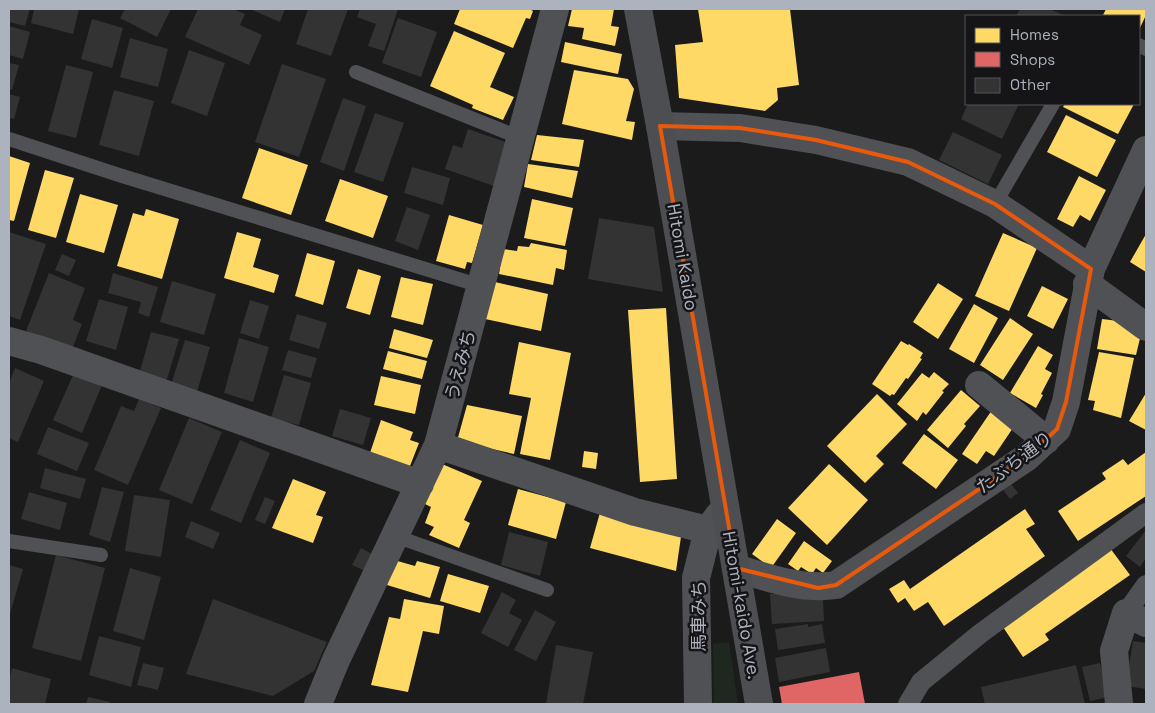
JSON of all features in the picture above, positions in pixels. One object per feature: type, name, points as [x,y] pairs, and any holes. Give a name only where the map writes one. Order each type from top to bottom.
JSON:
[{"type":"main road","name":"Hitomi Kaido","points":[[638,9],[726,505]]},
{"type":"main road","name":"Hitomi-kaido Ave.","points":[[726,505],[759,704]]},
{"type":"street","name":"うえみち","points":[[318,704],[336,660],[438,445],[555,9]]},
{"type":"street","points":[[660,126],[740,128],[816,140],[908,162],[995,204],[1089,276],[1146,326]]},
{"type":"street","name":"たぶち通り","points":[[736,568],[772,579],[818,588],[836,585],[1027,457],[1057,429],[1066,402],[1076,356],[1089,276],[1146,150]]},
{"type":"street","points":[[9,341],[41,350],[420,484]]},
{"type":"street","points":[[978,385],[1046,440]]},
{"type":"street","points":[[438,445],[636,512],[708,530]]},
{"type":"street","name":"馬車みち","points":[[698,704],[696,578],[708,530],[726,505]]},
{"type":"street","points":[[908,704],[921,682],[981,633],[1146,514]]},
{"type":"street","points":[[1119,704],[1114,651],[1136,618],[1146,585]]},
{"type":"lane","points":[[356,72],[521,138]]},
{"type":"lane","points":[[995,204],[1052,105]]},
{"type":"lane","points":[[9,139],[481,286]]},
{"type":"lane","points":[[395,536],[547,590]]},
{"type":"lane","points":[[9,541],[101,555]]},
{"type":"highlighted area","points":[[660,126],[740,128],[816,140],[908,162],[995,204],[1091,269],[1066,402],[1057,429],[1027,457],[836,585],[818,588],[736,568]]},
{"type":"shaded area","points":[[729,642],[738,704],[714,704],[713,644]]},
{"type":"building: Homes","points":[[460,9],[529,9],[533,11],[530,19],[526,18],[513,48],[454,24]]},
{"type":"building: Homes","points":[[572,9],[614,9],[611,26],[619,27],[615,46],[582,39],[584,28],[568,26]]},
{"type":"building: Homes","points":[[698,9],[790,9],[799,85],[777,88],[778,100],[765,111],[679,98],[675,45],[703,42]]},
{"type":"building: Homes","points":[[1106,9],[1146,9],[1146,15],[1140,28],[1140,15],[1103,15]]},
{"type":"building: Homes","points":[[454,31],[505,53],[490,87],[514,97],[503,120],[472,108],[473,105],[430,86]]},
{"type":"building: Homes","points":[[565,42],[622,54],[618,74],[561,62]]},
{"type":"building: Homes","points":[[574,70],[628,79],[634,89],[626,121],[635,122],[632,140],[562,124]]},
{"type":"building: Homes","points":[[1064,105],[1133,105],[1118,134],[1063,107]]},
{"type":"building: Homes","points":[[1066,115],[1116,140],[1097,177],[1047,152]]},
{"type":"building: Homes","points":[[537,135],[584,140],[579,167],[531,160]]},
{"type":"building: Homes","points":[[259,148],[308,165],[291,215],[242,198]]},
{"type":"building: Homes","points":[[9,156],[30,163],[14,221],[9,220]]},
{"type":"building: Homes","points":[[528,164],[578,171],[572,198],[524,187]]},
{"type":"building: Homes","points":[[45,170],[74,178],[56,238],[28,230]]},
{"type":"building: Homes","points":[[1079,176],[1106,190],[1090,221],[1080,215],[1073,227],[1057,219]]},
{"type":"building: Homes","points":[[340,179],[388,196],[373,238],[325,221]]},
{"type":"building: Homes","points":[[80,194],[118,205],[104,253],[66,242]]},
{"type":"building: Homes","points":[[532,199],[573,208],[565,246],[524,238]]},
{"type":"building: Homes","points":[[146,209],[179,219],[162,279],[117,266],[133,213],[144,216]]},
{"type":"building: Homes","points":[[449,215],[483,225],[472,263],[467,262],[465,269],[436,261]]},
{"type":"building: Homes","points":[[237,232],[261,239],[253,267],[279,275],[274,293],[224,278]]},
{"type":"building: Homes","points":[[1003,233],[1037,248],[1009,311],[975,296]]},
{"type":"building: Homes","points":[[1146,234],[1146,272],[1130,262]]},
{"type":"building: Homes","points":[[531,243],[567,250],[564,270],[556,268],[553,285],[499,274],[503,249],[517,251],[518,246],[529,247]]},
{"type":"building: Homes","points":[[307,253],[335,261],[323,305],[295,296]]},
{"type":"building: Homes","points":[[358,269],[381,276],[370,315],[346,308]]},
{"type":"building: Homes","points":[[401,277],[433,284],[423,325],[391,317]]},
{"type":"building: Homes","points":[[495,282],[548,294],[541,331],[485,319]]},
{"type":"building: Homes","points":[[938,283],[963,299],[938,339],[913,322]]},
{"type":"building: Homes","points":[[1042,286],[1068,299],[1053,329],[1027,316]]},
{"type":"building: Homes","points":[[974,304],[998,318],[974,363],[949,349]]},
{"type":"building: Homes","points":[[666,308],[677,479],[640,482],[628,310]]},
{"type":"building: Homes","points":[[1010,318],[1033,334],[1003,380],[980,365]]},
{"type":"building: Homes","points":[[1102,319],[1127,322],[1142,330],[1136,355],[1097,349]]},
{"type":"building: Homes","points":[[394,329],[433,340],[427,358],[389,348]]},
{"type":"building: Homes","points":[[901,341],[923,353],[920,358],[922,359],[908,379],[906,378],[894,395],[890,396],[872,384]]},
{"type":"building: Homes","points":[[519,342],[571,353],[550,460],[520,454],[531,398],[509,394]]},
{"type":"building: Homes","points":[[1038,346],[1053,355],[1045,369],[1052,373],[1036,408],[1010,393]]},
{"type":"building: Homes","points":[[388,351],[427,361],[422,379],[383,369]]},
{"type":"building: Homes","points":[[1099,352],[1134,358],[1121,418],[1093,410],[1095,401],[1088,400]]},
{"type":"building: Homes","points":[[934,372],[949,384],[926,415],[923,412],[917,421],[897,404],[922,373],[929,378]]},
{"type":"building: Homes","points":[[381,376],[421,385],[415,414],[374,405]]},
{"type":"building: Homes","points":[[961,390],[980,406],[964,424],[966,426],[948,448],[927,430]]},
{"type":"building: Homes","points":[[1146,393],[1146,430],[1129,421]]},
{"type":"building: Homes","points":[[877,394],[907,424],[876,456],[884,464],[865,483],[827,446]]},
{"type":"building: Homes","points":[[467,405],[522,416],[514,454],[457,441]]},
{"type":"building: Homes","points":[[994,407],[1017,422],[994,456],[986,451],[977,464],[962,454]]},
{"type":"building: Homes","points":[[381,420],[413,432],[410,440],[419,443],[408,471],[369,456]]},
{"type":"building: Homes","points":[[924,434],[958,460],[936,489],[902,463]]},
{"type":"building: Homes","points":[[584,451],[598,453],[596,469],[582,467]]},
{"type":"building: Homes","points":[[1146,452],[1146,496],[1078,541],[1058,511],[1106,479],[1102,473],[1123,459],[1128,465]]},
{"type":"building: Homes","points":[[442,464],[482,481],[464,520],[470,523],[459,548],[429,535],[434,527],[425,523],[431,507],[425,504]]},
{"type":"building: Homes","points":[[829,464],[868,500],[827,545],[788,508]]},
{"type":"building: Homes","points":[[293,479],[326,492],[316,515],[323,517],[313,543],[272,528]]},
{"type":"building: Homes","points":[[518,489],[566,502],[556,539],[508,525]]},
{"type":"building: Homes","points":[[601,509],[682,530],[676,571],[590,548]]},
{"type":"building: Homes","points":[[1025,509],[1035,524],[1026,529],[1045,556],[944,626],[928,602],[914,611],[905,598],[898,603],[889,589],[904,580],[910,589]]},
{"type":"building: Homes","points":[[777,519],[796,533],[771,568],[752,554]]},
{"type":"building: Homes","points":[[804,541],[832,561],[823,573],[816,568],[812,574],[801,567],[798,571],[788,564]]},
{"type":"building: Homes","points":[[1110,548],[1130,575],[1045,634],[1049,640],[1023,657],[1003,627]]},
{"type":"building: Homes","points":[[394,560],[415,566],[417,561],[440,567],[430,598],[387,585]]},
{"type":"building: Homes","points":[[448,574],[489,586],[480,613],[440,601]]},
{"type":"building: Homes","points":[[404,599],[444,606],[439,634],[423,631],[408,692],[371,685],[389,617],[400,619]]},
{"type":"building: Shops","points":[[859,672],[865,704],[782,704],[779,687]]},
{"type":"building: Other","points":[[9,9],[30,9],[25,26],[9,22]]},
{"type":"building: Other","points":[[34,9],[79,9],[73,34],[31,23]]},
{"type":"building: Other","points":[[125,9],[171,9],[157,37],[120,18]]},
{"type":"building: Other","points":[[198,9],[233,9],[245,14],[240,25],[262,35],[249,65],[185,37]]},
{"type":"building: Other","points":[[250,9],[285,9],[280,22]]},
{"type":"building: Other","points":[[308,9],[348,9],[331,56],[296,44]]},
{"type":"building: Other","points":[[360,9],[398,9],[384,51],[368,46],[376,24],[357,17]]},
{"type":"building: Other","points":[[1020,9],[1050,9],[1063,15],[1017,15]]},
{"type":"building: Other","points":[[398,18],[437,32],[421,77],[382,63]]},
{"type":"building: Other","points":[[92,19],[123,28],[112,68],[81,59]]},
{"type":"building: Other","points":[[9,26],[30,32],[23,59],[9,55]]},
{"type":"building: Other","points":[[130,38],[168,49],[158,87],[120,77]]},
{"type":"building: Other","points":[[189,50],[225,63],[207,116],[171,103]]},
{"type":"building: Other","points":[[9,63],[19,65],[12,90],[9,89]]},
{"type":"building: Other","points":[[282,64],[326,79],[299,157],[255,142]]},
{"type":"building: Other","points":[[66,65],[93,72],[76,138],[48,131]]},
{"type":"building: Other","points":[[114,90],[154,101],[139,156],[99,145]]},
{"type":"building: Other","points":[[9,94],[20,97],[14,119],[9,118]]},
{"type":"building: Other","points":[[343,98],[366,106],[344,171],[320,162]]},
{"type":"building: Other","points":[[968,105],[1019,105],[1002,139],[961,119]]},
{"type":"building: Other","points":[[375,113],[404,123],[383,182],[354,172]]},
{"type":"building: Other","points":[[468,129],[508,143],[494,186],[445,169],[453,145],[462,148]]},
{"type":"building: Other","points":[[953,132],[1002,155],[988,184],[939,160]]},
{"type":"building: Other","points":[[412,167],[450,178],[443,205],[404,193]]},
{"type":"building: Other","points":[[407,207],[430,215],[418,250],[395,241]]},
{"type":"building: Other","points":[[599,218],[654,227],[663,292],[588,279]]},
{"type":"building: Other","points":[[9,232],[46,244],[20,320],[9,316]]},
{"type":"building: Other","points":[[62,254],[76,260],[69,276],[55,270]]},
{"type":"building: Other","points":[[49,273],[85,288],[73,320],[82,324],[72,349],[26,331]]},
{"type":"building: Other","points":[[113,273],[158,287],[149,317],[138,313],[141,302],[108,293]]},
{"type":"building: Other","points":[[172,281],[216,294],[204,335],[160,322]]},
{"type":"building: Other","points":[[99,299],[128,307],[116,350],[86,341]]},
{"type":"building: Other","points":[[250,300],[269,306],[259,339],[240,333]]},
{"type":"building: Other","points":[[297,314],[327,323],[319,349],[289,340]]},
{"type":"building: Other","points":[[151,332],[179,339],[165,386],[138,378]]},
{"type":"building: Other","points":[[239,338],[269,347],[253,402],[224,393]]},
{"type":"building: Other","points":[[185,340],[210,347],[197,392],[171,385]]},
{"type":"building: Other","points":[[288,350],[317,358],[311,378],[282,370]]},
{"type":"building: Other","points":[[15,368],[44,381],[18,442],[9,438],[9,383]]},
{"type":"building: Other","points":[[74,373],[102,385],[82,433],[53,420]]},
{"type":"building: Other","points":[[284,375],[311,383],[299,425],[271,418]]},
{"type":"building: Other","points":[[139,399],[161,408],[128,485],[94,470],[121,406],[134,411]]},
{"type":"building: Other","points":[[340,409],[371,418],[363,445],[332,436]]},
{"type":"building: Other","points":[[189,418],[222,432],[192,504],[159,490]]},
{"type":"building: Other","points":[[48,427],[89,443],[77,471],[37,454]]},
{"type":"building: Other","points":[[240,440],[270,453],[241,523],[210,510]]},
{"type":"building: Other","points":[[45,468],[86,479],[80,499],[40,488]]},
{"type":"building: Other","points":[[1009,481],[1018,493],[1010,499],[1001,487]]},
{"type":"building: Other","points":[[102,487],[124,492],[110,542],[89,535]]},
{"type":"building: Other","points":[[29,492],[67,503],[60,530],[21,519]]},
{"type":"building: Other","points":[[134,495],[170,500],[161,557],[125,551]]},
{"type":"building: Other","points":[[265,497],[275,501],[265,524],[255,520]]},
{"type":"building: Other","points":[[191,521],[220,533],[213,549],[185,537]]},
{"type":"building: Other","points":[[1146,530],[1146,558],[1140,567],[1126,556]]},
{"type":"building: Other","points":[[509,532],[548,542],[540,576],[501,565]]},
{"type":"building: Other","points":[[361,548],[374,555],[365,571],[352,565]]},
{"type":"building: Other","points":[[56,555],[105,568],[81,661],[32,648]]},
{"type":"building: Other","points":[[9,565],[23,569],[9,617]]},
{"type":"building: Other","points":[[130,568],[161,577],[144,640],[113,631]]},
{"type":"building: Other","points":[[502,592],[516,600],[509,613],[522,620],[508,647],[481,633]]},
{"type":"building: Other","points":[[805,592],[805,600],[823,599],[824,621],[772,624],[770,594]]},
{"type":"building: Other","points":[[213,599],[327,642],[314,671],[273,696],[186,674]]},
{"type":"building: Other","points":[[535,610],[556,622],[536,661],[514,650]]},
{"type":"building: Other","points":[[808,624],[808,627],[822,624],[825,643],[778,650],[775,629]]},
{"type":"building: Other","points":[[99,636],[141,647],[131,687],[89,675]]},
{"type":"building: Other","points":[[1133,641],[1146,643],[1146,689],[1126,686]]},
{"type":"building: Other","points":[[556,645],[593,652],[583,704],[546,704]]},
{"type":"building: Other","points":[[826,648],[830,672],[779,682],[775,658]]},
{"type":"building: Other","points":[[143,663],[164,668],[158,690],[137,685]]},
{"type":"building: Other","points":[[1100,663],[1108,697],[1090,701],[1082,667]]},
{"type":"building: Other","points":[[1076,665],[1085,704],[985,704],[981,687]]},
{"type":"building: Other","points":[[12,668],[51,679],[45,704],[9,704],[9,681]]},
{"type":"building: Other","points":[[88,697],[110,702],[109,704],[86,704]]}]
